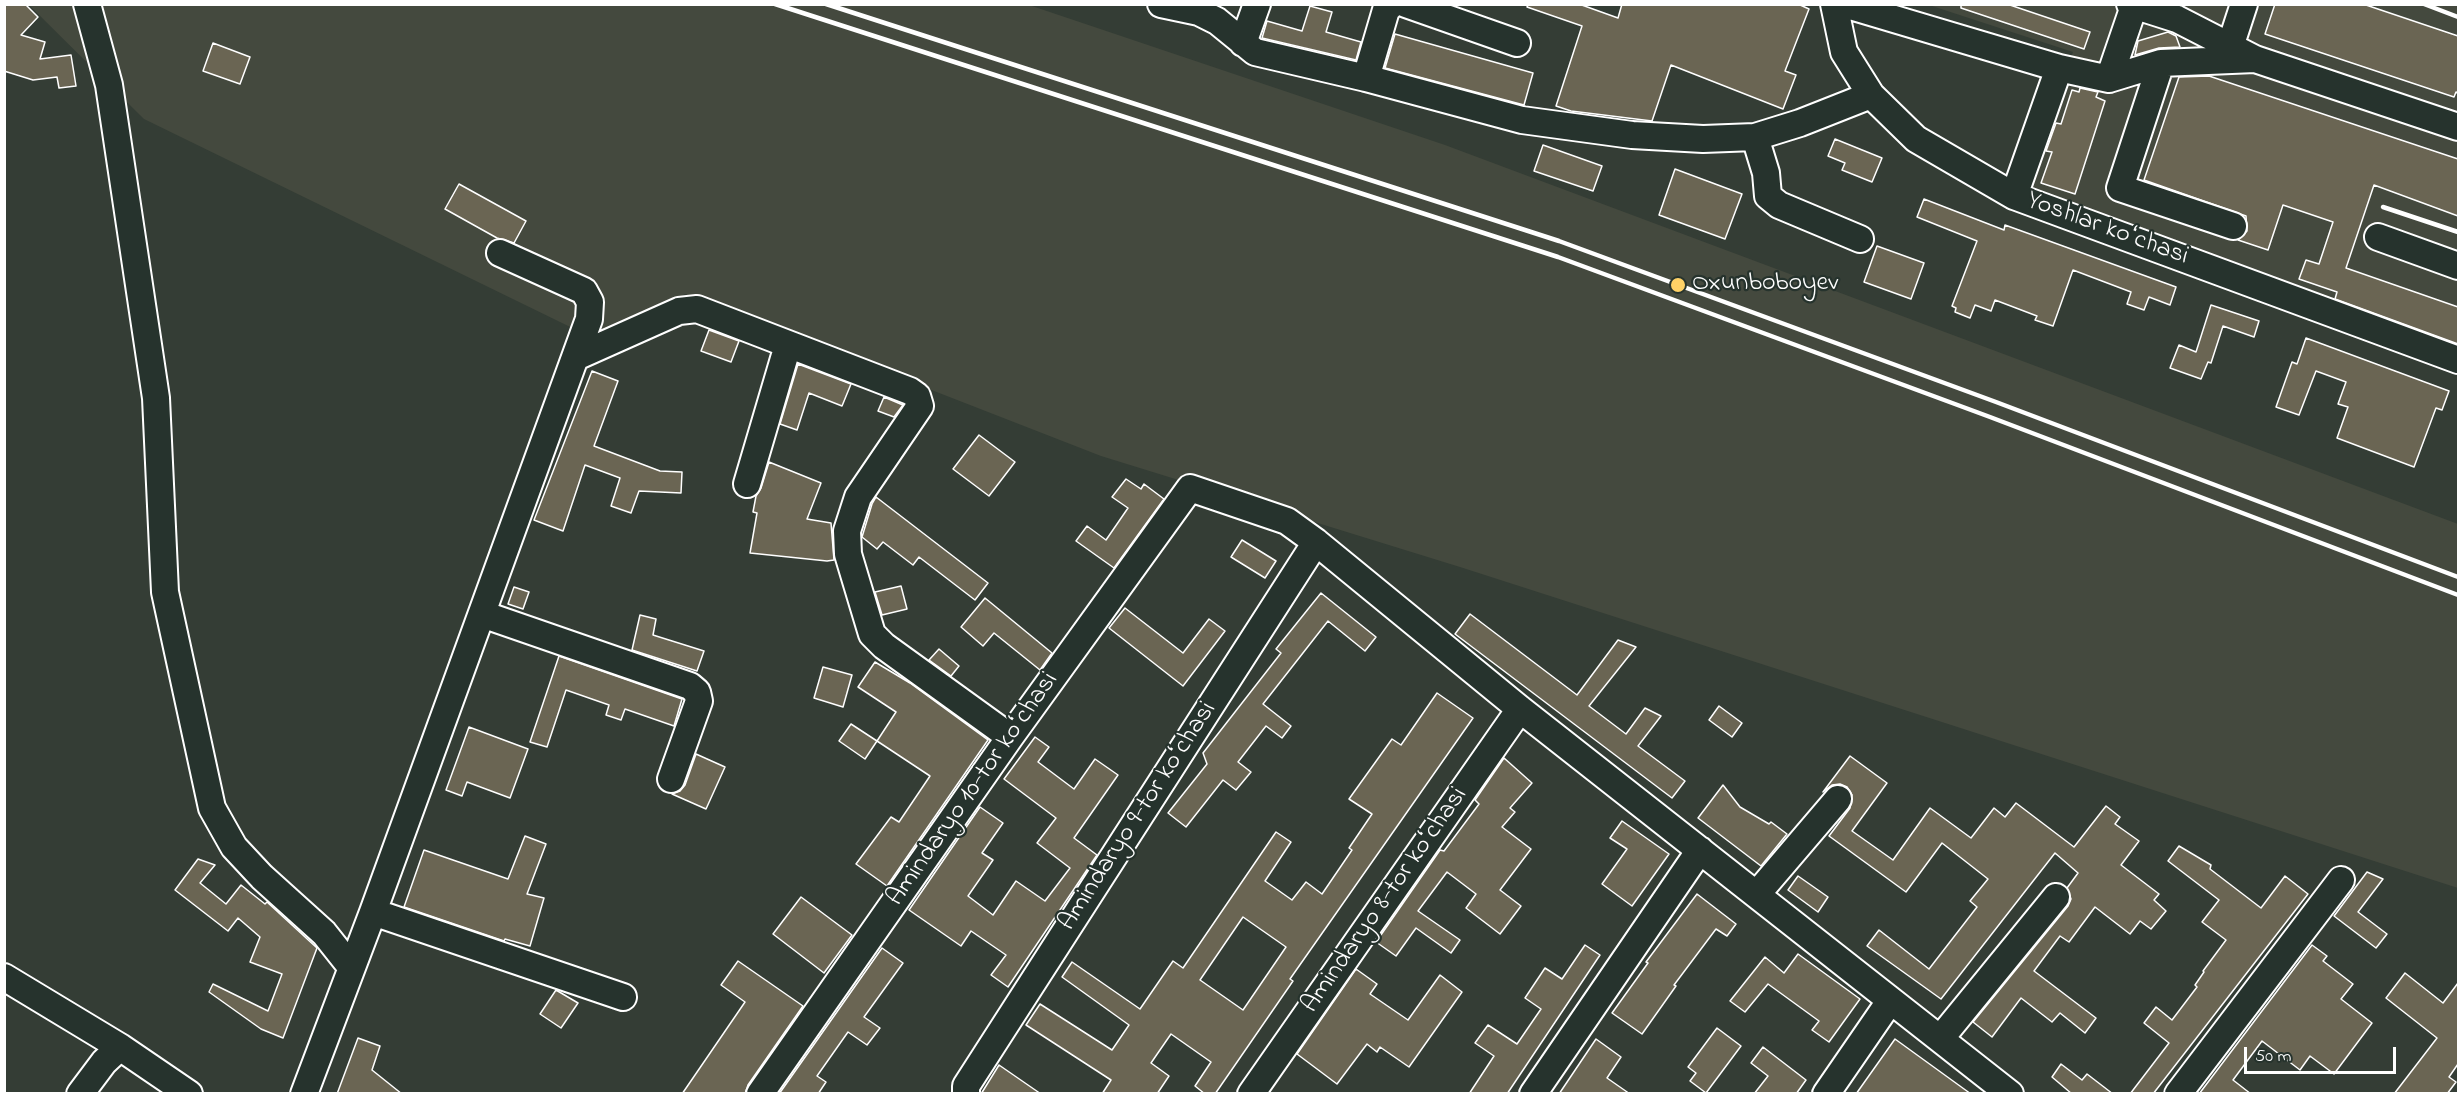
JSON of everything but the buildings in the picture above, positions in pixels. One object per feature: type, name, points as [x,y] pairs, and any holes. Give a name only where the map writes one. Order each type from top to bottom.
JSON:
[{"type":"street","points":[[87,4],[109,85],[156,398],[165,592],[212,808],[234,847],[262,877],[324,933],[351,968]]},
{"type":"street","points":[[1161,4],[1199,12],[1216,21],[1255,52],[1366,78],[1522,120],[1632,135],[1703,139],[1755,137],[1800,123],[1871,95]]},
{"type":"street","points":[[1243,43],[1257,4]]},
{"type":"street","points":[[1366,78],[1386,10],[1392,4]]},
{"type":"street","points":[[1407,4],[1518,43]]},
{"type":"street","name":"Yoshlar koʻchasi","points":[[1834,4],[1844,52],[1871,95],[1916,139],[2014,196],[2458,360]]},
{"type":"street","points":[[1844,4],[2059,68],[2109,79],[2161,63],[2255,59]]},
{"type":"street","points":[[2230,47],[2244,4]]},
{"type":"street","points":[[2109,79],[2132,5],[2177,20],[2255,59],[2458,127]]},
{"type":"street","points":[[2161,63],[2120,188],[2233,226]]},
{"type":"street","points":[[2014,196],[2059,68]]},
{"type":"street","points":[[1755,137],[1766,173],[1768,196],[1779,205],[1860,239]]},
{"type":"street","points":[[2378,237],[2458,266]]},
{"type":"street","points":[[304,1094],[482,614],[578,351],[590,311],[590,302],[584,291],[500,253]]},
{"type":"street","points":[[578,351],[679,311],[697,309],[910,391],[919,401],[920,406],[858,497],[847,531],[848,554],[872,634],[884,646],[1010,737]]},
{"type":"street","points":[[747,484],[788,345]]},
{"type":"street","name":"Amindaryo 10-tor koʻchasi","points":[[760,1094],[1010,737],[1190,488],[1287,521],[1316,542]]},
{"type":"street","points":[[1316,542],[1520,709],[2010,1094]]},
{"type":"street","name":"Amindaryo 9-tor koʻchasi","points":[[966,1094],[966,1086],[972,1076],[1316,542]]},
{"type":"street","points":[[482,614],[690,686],[698,692],[699,701],[671,779]]},
{"type":"street","name":"Amindaryo 8-tor koʻchasi","points":[[1251,1094],[1520,709]]},
{"type":"street","points":[[1757,894],[1838,799]]},
{"type":"street","points":[[1533,1094],[1700,850]]},
{"type":"street","points":[[2178,1094],[2341,880]]},
{"type":"street","points":[[1940,1039],[2056,897]]},
{"type":"street","points":[[373,912],[623,997]]},
{"type":"street","points":[[4,977],[120,1047],[189,1094]]},
{"type":"street","points":[[1826,1094],[1890,1001]]},
{"type":"street","points":[[80,1094],[104,1062],[120,1047]]},
{"type":"shaded area","points":[[29,5],[1029,5],[1445,145],[2458,524],[2458,888],[1460,567],[1101,456],[685,294],[601,342],[144,119]]},
{"type":"shaded area","points":[[1929,5],[2458,5],[2458,352],[2026,184],[2073,52]]},
{"type":"railway","points":[[775,4],[1558,257],[1990,417],[2458,595]]},
{"type":"railway","points":[[826,4],[1559,241],[1996,402],[2458,577]]},
{"type":"railway","points":[[2424,4],[2458,17]]},
{"type":"railway","points":[[2383,207],[2458,232]]},
{"type":"place","name":"Oxunboboyev","points":[[1678,285]]}]
